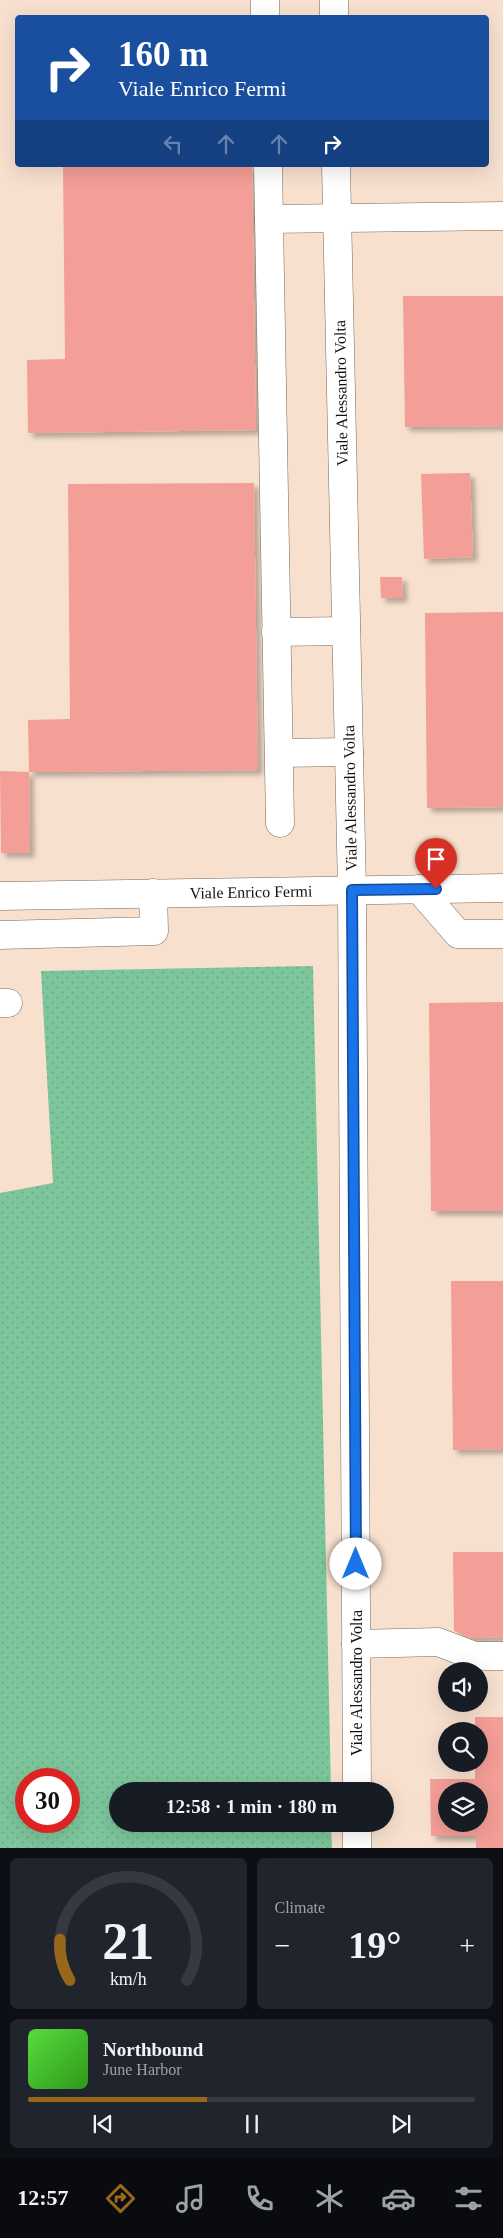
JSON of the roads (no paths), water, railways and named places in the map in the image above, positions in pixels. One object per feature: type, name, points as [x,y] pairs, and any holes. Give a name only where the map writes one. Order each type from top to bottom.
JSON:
[{"type":"street","points":[[264,0],[265,15]]},
{"type":"street","points":[[334,0],[334,15]]},
{"type":"street","points":[[268,167],[280,823]]},
{"type":"street","name":"Viale Alessandro Volta","points":[[336,167],[352,890],[357,1782]]},
{"type":"street","points":[[268,218],[503,216]]},
{"type":"street","points":[[276,632],[346,631]]},
{"type":"street","points":[[279,753],[349,752]]},
{"type":"street","name":"Viale Enrico Fermi","points":[[0,896],[503,888]]},
{"type":"street","points":[[419,889],[458,934],[503,934]]},
{"type":"street","points":[[0,935],[154,931],[153,893]]},
{"type":"street","points":[[356,1644],[438,1642],[475,1656],[503,1656]]},
{"type":"street","points":[[357,1832],[358,1848]]}]
